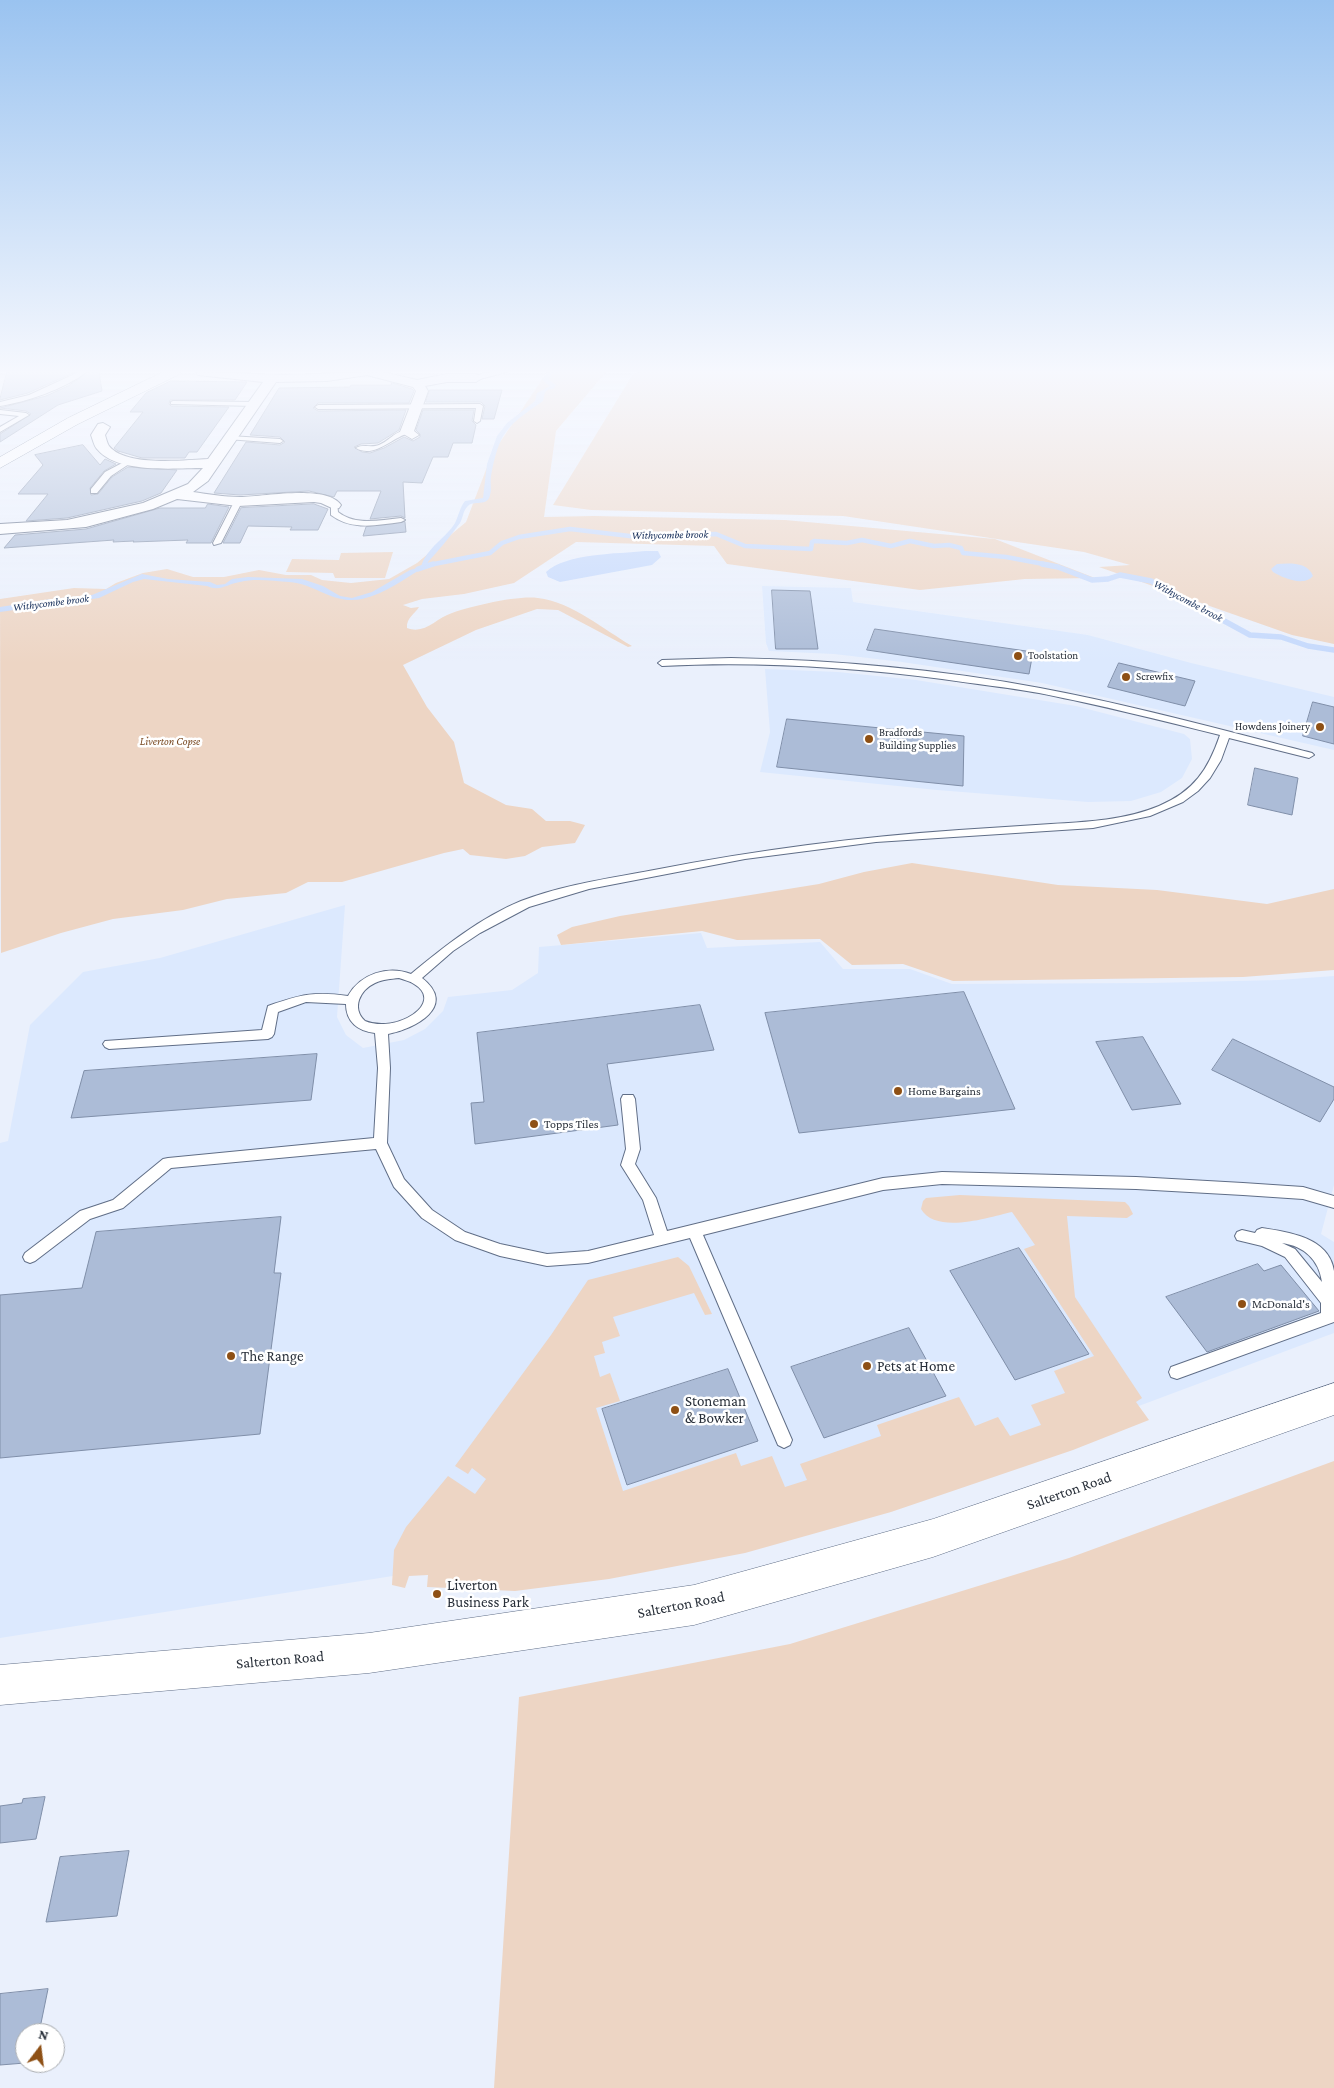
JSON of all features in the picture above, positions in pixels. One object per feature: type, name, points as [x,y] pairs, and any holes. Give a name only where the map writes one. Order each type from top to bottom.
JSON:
[{"type":"main road","name":"Salterton Road","points":[[0,1685],[369,1653],[694,1605],[934,1538],[1334,1399]]},
{"type":"street","points":[[6,526],[67,525],[148,506],[178,495],[193,487],[203,478],[208,469]]},
{"type":"street","points":[[178,495],[238,502],[314,498],[325,499],[334,504]]},
{"type":"lane","points":[[94,491],[108,474],[116,469]]},
{"type":"lane","points":[[217,543],[238,502]]},
{"type":"lane","points":[[334,504],[334,513],[348,522],[366,524],[400,520]]},
{"type":"lane","points":[[662,663],[733,660],[878,668],[1051,693],[1309,755]]},
{"type":"lane","points":[[415,977],[449,948],[484,925],[525,904],[588,886],[745,856],[868,840],[1093,825],[1127,821],[1180,802],[1203,781],[1216,760],[1225,735]]},
{"type":"lane","points":[[400,974],[415,977],[427,987],[431,1000],[425,1014],[406,1027],[381,1030],[367,1027],[356,1021],[351,1012],[351,1002],[357,990],[369,981],[384,975],[400,974]]},
{"type":"lane","points":[[109,1044],[268,1034],[272,1009],[306,998],[332,998],[351,1002]]},
{"type":"lane","points":[[381,1030],[384,1068],[380,1143],[400,1183],[426,1214],[460,1236],[500,1250],[548,1260],[588,1256],[883,1184],[942,1178],[1243,1188],[1304,1193],[1334,1202]]},
{"type":"lane","points":[[628,1098],[633,1149],[628,1165],[649,1198],[662,1238]]},
{"type":"lane","points":[[30,1257],[85,1215],[118,1204],[168,1163],[380,1143]]},
{"type":"lane","points":[[694,1231],[784,1440]]},
{"type":"lane","points":[[1177,1372],[1329,1317],[1328,1301],[1331,1291],[1328,1270],[1316,1251],[1300,1241],[1286,1238],[1254,1233],[1242,1236],[1255,1240],[1265,1240],[1290,1252],[1328,1301]]},
{"type":"shaded area","points":[[762,586],[851,588],[853,602],[1088,635],[1191,663],[1334,697],[1334,750],[1042,683],[834,654],[769,651],[766,643]]},
{"type":"shaded area","points":[[765,669],[838,672],[916,680],[1076,706],[1184,734],[1190,739],[1192,759],[1182,778],[1161,792],[1131,801],[1088,802],[937,790],[760,772],[770,732]]},
{"type":"shaded area","name":"Liverton Business Park","points":[[345,905],[337,1017],[346,1035],[363,1048],[404,1040],[425,1029],[443,1011],[448,997],[512,990],[538,973],[539,947],[701,933],[707,948],[820,942],[843,969],[910,969],[952,984],[1152,983],[1279,980],[1334,976],[1334,1185],[1321,1234],[1334,1242],[1334,1333],[1104,1419],[418,1572],[0,1638],[0,1143],[8,1141],[30,1025],[83,972],[160,958]]},
{"type":"green space","name":"Liverton Copse","points":[[486,469],[551,469],[544,517],[594,516],[785,520],[995,539],[1095,578],[1025,579],[920,590],[727,564],[714,546],[576,542],[514,583],[464,594],[422,599],[403,605],[411,608],[419,607],[409,619],[407,625],[407,628],[413,630],[425,628],[446,615],[471,607],[519,598],[538,598],[575,610],[632,646],[628,647],[558,610],[537,609],[476,630],[403,665],[427,707],[454,742],[464,783],[506,805],[532,809],[546,821],[570,821],[585,825],[575,843],[542,847],[525,856],[506,859],[470,855],[463,849],[342,882],[308,882],[286,893],[227,899],[183,910],[113,919],[61,933],[1,953],[0,599],[74,588],[106,589],[116,583],[143,573],[167,569],[193,577],[224,577],[259,570],[286,575],[311,575],[322,580],[351,583],[389,579],[417,563],[466,522]]},
{"type":"green space","points":[[575,469],[1334,469],[1334,644],[1292,635],[1099,567],[1130,565],[1084,552],[843,516],[591,510],[553,505]]},
{"type":"green space","points":[[393,552],[385,578],[335,578],[333,573],[286,572],[292,559],[339,560],[341,553]]},
{"type":"green space","points":[[912,863],[1058,885],[1157,890],[1267,904],[1334,889],[1334,970],[1243,977],[953,981],[903,964],[852,965],[820,939],[737,940],[702,931],[561,945],[557,935],[572,927],[620,916],[819,884],[864,872]]},
{"type":"green space","points":[[960,1195],[1125,1202],[1129,1206],[1133,1214],[1127,1218],[1067,1216],[1075,1297],[1142,1398],[1136,1402],[1149,1420],[1073,1450],[891,1512],[745,1553],[609,1579],[515,1591],[427,1587],[428,1575],[409,1576],[405,1588],[392,1585],[394,1550],[406,1527],[448,1476],[475,1494],[486,1479],[472,1468],[468,1474],[455,1466],[551,1335],[588,1280],[678,1257],[689,1266],[712,1314],[705,1315],[694,1293],[613,1317],[620,1336],[602,1342],[605,1353],[594,1356],[600,1377],[610,1373],[620,1401],[596,1408],[623,1491],[736,1453],[741,1466],[772,1456],[785,1487],[807,1480],[800,1464],[881,1436],[877,1425],[959,1397],[975,1426],[998,1417],[1010,1436],[1041,1425],[1031,1405],[1065,1393],[1054,1371],[1094,1356],[1024,1249],[1035,1245],[1012,1212],[977,1220],[951,1223],[928,1217],[921,1209],[926,1198]]},
{"type":"green space","points":[[1334,1461],[1334,2088],[494,2088],[519,1697],[790,1644],[1069,1558]]},
{"type":"water","points":[[486,469],[492,469],[489,499],[470,504],[466,508],[460,523],[428,562],[427,566],[396,585],[371,597],[351,600],[342,599],[308,586],[264,580],[252,580],[212,588],[144,579],[133,582],[99,598],[0,612],[0,607],[92,595],[142,574],[168,579],[210,582],[217,585],[225,584],[232,579],[248,577],[302,579],[323,586],[340,596],[352,598],[372,592],[410,570],[421,567],[427,554],[455,523],[465,501],[483,498]]},
{"type":"water","points":[[658,551],[661,557],[652,565],[560,582],[548,577],[546,572],[566,561],[579,558]]},
{"type":"water","points":[[1277,564],[1298,564],[1311,571],[1313,576],[1304,581],[1282,577],[1271,569]]},
{"type":"building","points":[[39,469],[107,469],[90,488],[91,495],[98,494],[112,477],[124,469],[177,470],[161,493],[142,501],[67,518],[26,521],[48,494],[18,494]]},
{"type":"building","points":[[229,469],[428,469],[422,483],[403,482],[405,518],[401,516],[370,519],[381,491],[337,491],[334,497],[309,491],[240,495],[214,493]]},
{"type":"building","points":[[208,504],[229,507],[211,543],[186,543],[188,540],[113,542],[114,540],[4,548],[15,535],[86,529],[160,508],[205,508]]},
{"type":"building","points":[[314,504],[328,509],[318,530],[290,530],[292,527],[248,526],[240,543],[223,543],[241,508]]},
{"type":"building","points":[[405,522],[406,532],[363,536],[366,527]]},
{"type":"building","points":[[772,590],[810,591],[818,649],[776,649]]},
{"type":"building","points":[[875,629],[1033,652],[1029,674],[867,650]]},
{"type":"building","points":[[1119,663],[1195,681],[1185,706],[1108,687]]},
{"type":"building","points":[[1313,702],[1334,707],[1334,744],[1303,736]]},
{"type":"building","points":[[787,719],[964,736],[963,786],[777,767]]},
{"type":"building","points":[[1255,768],[1298,778],[1292,815],[1248,805]]},
{"type":"building","points":[[964,992],[1015,1109],[799,1133],[765,1013]]},
{"type":"building","points":[[700,1005],[714,1050],[607,1064],[618,1125],[475,1144],[471,1103],[484,1102],[477,1033]]},
{"type":"building","points":[[1143,1037],[1181,1104],[1132,1110],[1096,1042]]},
{"type":"building","points":[[1233,1039],[1334,1087],[1334,1099],[1320,1122],[1212,1070]]},
{"type":"building","points":[[317,1054],[311,1100],[71,1118],[84,1071]]},
{"type":"building","points":[[281,1217],[274,1273],[281,1273],[260,1434],[0,1458],[0,1295],[82,1288],[96,1232]]},
{"type":"building","points":[[1019,1248],[1089,1354],[1015,1380],[950,1271]]},
{"type":"building","name":"McDonald's","points":[[1258,1264],[1264,1271],[1281,1265],[1319,1311],[1207,1352],[1166,1297]]},
{"type":"building","points":[[909,1328],[946,1396],[824,1438],[791,1367]]},
{"type":"building","points":[[728,1369],[758,1441],[627,1485],[602,1409]]},
{"type":"building","points":[[45,1797],[36,1839],[0,1843],[0,1806],[22,1803],[23,1799]]},
{"type":"building","points":[[129,1851],[117,1916],[46,1922],[60,1857]]},
{"type":"building","points":[[48,1989],[41,2023],[15,2023],[15,2064],[0,2065],[0,1994]]},
{"type":"waterway","name":"Withycombe brook","points":[[431,565],[490,553],[502,543],[519,537],[570,529],[638,537],[716,534],[745,546],[811,549],[812,542],[814,541],[847,543],[862,540],[891,546],[910,541],[934,546],[949,545],[961,548],[963,553],[1006,557],[1049,565]]},
{"type":"waterway","name":"Withycombe brook","points":[[1042,564],[1058,567],[1092,580],[1108,579],[1120,575],[1151,581],[1250,635],[1281,637],[1308,646],[1334,650]]},
{"type":"waterway","name":"Withycombe brook","points":[[418,569],[431,565]]},
{"type":"place","name":"Toolstation","points":[[1018,656]]},
{"type":"place","name":"Screwfix","points":[[1126,677]]},
{"type":"place","name":"Howdens Joinery","points":[[1320,727]]},
{"type":"place","name":"Bradfords Building Supplies","points":[[869,739]]},
{"type":"place","name":"Home Bargains","points":[[898,1091]]},
{"type":"place","name":"Topps Tiles","points":[[534,1124]]},
{"type":"place","name":"McDonald's","points":[[1242,1304]]},
{"type":"place","name":"The Range","points":[[231,1356]]},
{"type":"place","name":"Pets at Home","points":[[867,1366]]},
{"type":"place","name":"Stoneman & Bowker","points":[[675,1410]]},
{"type":"place","name":"Liverton Business Park","points":[[437,1594]]}]
